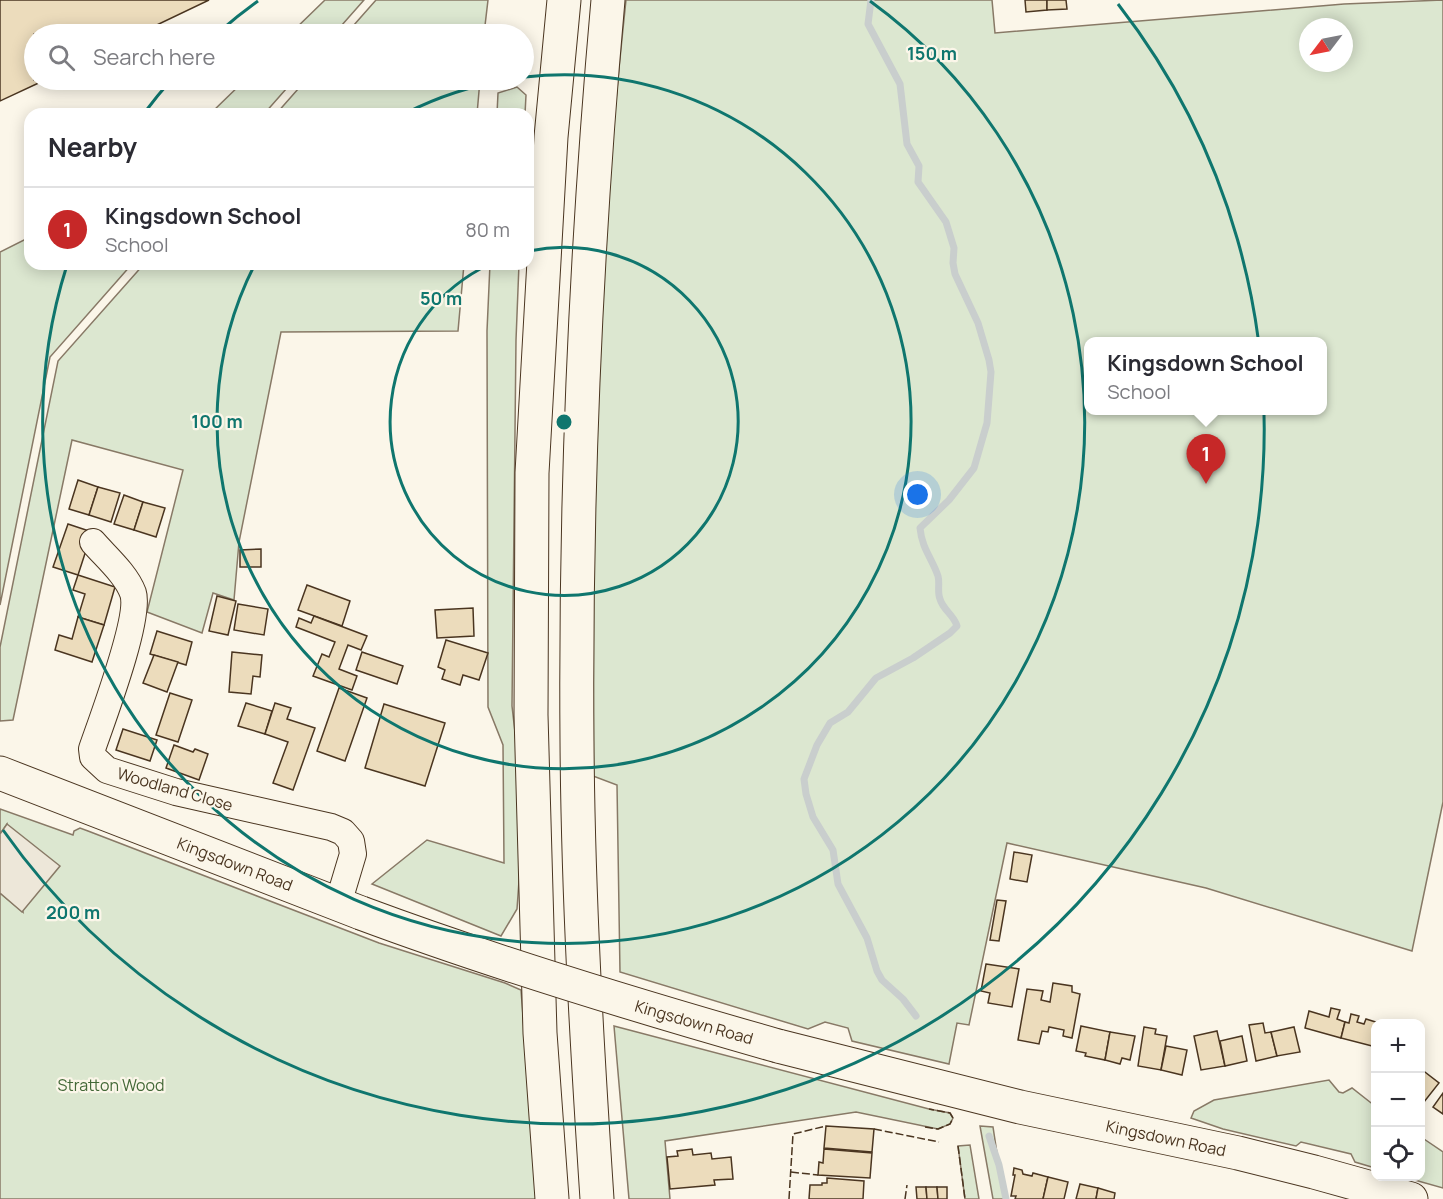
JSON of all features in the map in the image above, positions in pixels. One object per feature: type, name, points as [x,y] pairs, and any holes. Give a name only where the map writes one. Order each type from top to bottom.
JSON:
[{"type":"main road","points":[[552,1199],[540,1033],[531,726],[532,485],[551,137],[564,0]]},
{"type":"main road","points":[[597,1199],[586,1041],[577,744],[577,598],[586,298],[608,0]]},
{"type":"main road","name":"Kingsdown Road","points":[[0,773],[349,909],[462,950],[628,1004],[778,1046],[1020,1107],[1238,1153],[1411,1199]]},
{"type":"street","name":"Woodland Close","points":[[93,542],[127,582],[134,596],[128,641],[92,749],[93,757],[107,770],[176,792],[343,832],[351,841],[353,854],[349,909]]},
{"type":"green space","points":[[325,0],[364,0],[343,24],[300,24]]},
{"type":"green space","points":[[376,0],[488,0],[485,24],[355,24]]},
{"type":"green space","points":[[626,0],[992,0],[995,33],[1344,4],[1443,0],[1443,802],[1412,951],[1206,888],[1007,843],[969,1025],[957,1023],[949,1064],[852,1041],[848,1028],[825,1022],[808,1029],[620,972],[617,785],[593,776],[594,452],[600,301],[609,172]]},
{"type":"green space","points":[[235,90],[285,90],[269,108],[216,108]]},
{"type":"green space","points":[[297,90],[479,90],[478,108],[281,108]]},
{"type":"green space","points":[[520,90],[526,95],[525,108],[497,108],[498,93]]},
{"type":"green space","points":[[24,240],[24,270],[127,270],[50,357],[0,605],[0,252]]},
{"type":"green space","points":[[139,270],[463,270],[458,331],[281,332],[239,542],[234,600],[213,593],[202,633],[147,612],[183,470],[72,440],[13,720],[0,721],[0,647],[58,361]]},
{"type":"green space","points":[[490,270],[519,270],[512,706],[524,811],[517,909],[501,936],[372,884],[427,840],[504,863],[503,745],[488,707],[487,331]]},
{"type":"green space","name":"Stratton Wood","points":[[0,809],[73,835],[74,831],[80,828],[379,943],[521,990],[537,1199],[0,1199],[0,893],[23,912],[7,824],[0,834]]},
{"type":"green space","points":[[614,1026],[950,1113],[953,1118],[950,1124],[938,1129],[856,1112],[665,1141],[670,1199],[629,1199]]},
{"type":"green space","points":[[1329,1080],[1339,1092],[1343,1093],[1352,1088],[1371,1103],[1371,1167],[1355,1162],[1351,1154],[1301,1142],[1296,1146],[1223,1129],[1191,1118],[1194,1111],[1214,1100]]},
{"type":"green space","points":[[980,1126],[993,1127],[1004,1199],[993,1199]]},
{"type":"green space","points":[[1425,1140],[1443,1152],[1443,1188],[1418,1181],[1425,1181]]},
{"type":"green space","points":[[970,1145],[979,1199],[965,1199],[958,1146]]},
{"type":"shaded area","points":[[7,824],[60,866],[22,912],[0,893],[0,834]]},
{"type":"building","points":[[0,0],[209,0],[159,24],[24,24],[24,90],[0,101]]},
{"type":"building","points":[[1025,0],[1047,0],[1047,10],[1026,12]]},
{"type":"building","points":[[1047,0],[1066,0],[1067,9],[1047,10]]},
{"type":"building","points":[[78,480],[98,487],[89,515],[69,509]]},
{"type":"building","points":[[98,487],[120,493],[111,522],[89,515]]},
{"type":"building","points":[[124,495],[143,502],[134,530],[114,524]]},
{"type":"building","points":[[143,502],[165,508],[156,537],[134,530]]},
{"type":"building","points":[[68,524],[92,532],[78,575],[53,567]]},
{"type":"building","points":[[261,549],[261,567],[240,567],[240,550]]},
{"type":"building","points":[[78,575],[115,587],[104,625],[78,617],[85,594],[73,590]]},
{"type":"building","points":[[307,585],[350,601],[342,626],[298,610]]},
{"type":"building","points":[[217,596],[236,601],[228,635],[209,631]]},
{"type":"building","points":[[238,604],[268,609],[264,635],[234,630]]},
{"type":"building","points":[[473,608],[474,636],[437,638],[435,610]]},
{"type":"building","points":[[314,616],[367,636],[361,650],[348,645],[339,669],[357,676],[352,690],[313,676],[322,654],[329,657],[335,642],[296,627],[299,618],[311,623]]},
{"type":"building","points":[[78,617],[104,625],[92,662],[55,650],[59,635],[72,639]]},
{"type":"building","points":[[157,631],[192,642],[186,665],[150,654]]},
{"type":"building","points":[[446,640],[488,653],[479,680],[463,675],[460,685],[442,679],[445,670],[438,667]]},
{"type":"building","points":[[232,652],[262,655],[260,677],[253,676],[251,694],[229,692]]},
{"type":"building","points":[[362,652],[403,666],[397,684],[356,670]]},
{"type":"building","points":[[154,655],[178,662],[167,692],[143,683]]},
{"type":"building","points":[[339,688],[367,698],[345,761],[317,751]]},
{"type":"building","points":[[170,693],[192,700],[178,742],[156,735]]},
{"type":"building","points":[[246,703],[272,711],[265,734],[238,726]]},
{"type":"building","points":[[275,703],[291,708],[287,719],[315,728],[293,790],[273,783],[288,742],[265,734]]},
{"type":"building","points":[[384,704],[445,723],[425,786],[365,768]]},
{"type":"building","points":[[123,729],[157,740],[150,761],[116,750]]},
{"type":"building","points":[[174,745],[193,752],[195,749],[208,754],[199,780],[166,768]]},
{"type":"building","points":[[1014,852],[1032,855],[1027,882],[1010,879]]},
{"type":"building","points":[[997,900],[1006,901],[999,941],[990,940]]},
{"type":"building","points":[[986,964],[1019,969],[1012,1007],[988,1003],[990,993],[981,991]]},
{"type":"building","points":[[1053,983],[1072,986],[1072,992],[1080,994],[1072,1038],[1063,1036],[1064,1030],[1049,1027],[1048,1032],[1042,1031],[1039,1044],[1018,1040],[1027,989],[1043,991],[1041,1000],[1050,1002]]},
{"type":"building","points":[[1331,1008],[1340,1010],[1337,1019],[1345,1022],[1341,1038],[1305,1028],[1309,1011],[1329,1017]]},
{"type":"building","points":[[1351,1014],[1359,1016],[1357,1022],[1364,1024],[1366,1019],[1371,1021],[1371,1046],[1341,1038],[1345,1022],[1349,1023]]},
{"type":"building","points":[[1263,1023],[1265,1033],[1271,1032],[1277,1056],[1256,1061],[1249,1025]]},
{"type":"building","points":[[1081,1026],[1110,1032],[1105,1060],[1085,1056],[1086,1053],[1076,1051]]},
{"type":"building","points":[[1144,1027],[1156,1029],[1155,1034],[1167,1036],[1161,1070],[1138,1066]]},
{"type":"building","points":[[1294,1027],[1300,1052],[1277,1056],[1271,1032]]},
{"type":"building","points":[[1217,1031],[1225,1066],[1201,1070],[1194,1036]]},
{"type":"building","points":[[1110,1032],[1135,1036],[1130,1060],[1122,1058],[1120,1064],[1105,1060]]},
{"type":"building","points":[[1242,1036],[1247,1061],[1225,1066],[1220,1041]]},
{"type":"building","points":[[1166,1046],[1187,1050],[1182,1075],[1161,1070]]},
{"type":"building","points":[[1425,1072],[1439,1083],[1425,1101]]},
{"type":"building","points":[[1443,1093],[1443,1114],[1433,1107]]},
{"type":"building","points":[[826,1126],[874,1129],[872,1152],[824,1148]]},
{"type":"building","points":[[692,1149],[693,1155],[711,1153],[712,1159],[731,1157],[733,1179],[714,1180],[715,1185],[670,1189],[667,1157],[678,1156],[677,1151]]},
{"type":"building","points":[[824,1149],[872,1153],[870,1178],[818,1175],[819,1162],[823,1163]]},
{"type":"building","points":[[1014,1168],[1022,1170],[1023,1174],[1032,1176],[1033,1173],[1048,1177],[1043,1199],[1015,1199],[1016,1196],[1011,1196]]},
{"type":"building","points":[[1048,1177],[1068,1182],[1064,1199],[1043,1199]]},
{"type":"building","points":[[827,1178],[864,1181],[863,1199],[809,1199],[810,1185],[827,1183]]},
{"type":"building","points":[[1080,1184],[1098,1188],[1096,1199],[1076,1199]]},
{"type":"building","points":[[916,1187],[926,1187],[927,1199],[917,1199]]},
{"type":"building","points":[[926,1187],[937,1187],[938,1199],[927,1199]]},
{"type":"building","points":[[937,1187],[947,1187],[947,1199],[938,1199]]},
{"type":"building","points":[[1098,1188],[1115,1193],[1114,1199],[1096,1199]]},
{"type":"waterway","points":[[871,0],[868,24],[900,84],[907,144],[919,166],[918,182],[946,222],[954,248],[955,274],[978,323],[991,372],[987,423],[974,468],[949,500],[920,528],[925,548],[938,576],[940,599],[957,626],[913,658],[876,678],[848,712],[830,723],[817,745],[804,779],[813,817],[833,850],[838,884],[867,938],[877,971],[882,980],[903,999],[916,1016]]},
{"type":"waterway","points":[[989,1136],[999,1165],[1006,1199]]},
{"type":"fence","points":[[925,1127],[938,1129],[950,1124],[953,1118],[950,1113],[929,1109]]},
{"type":"fence","points":[[789,1199],[793,1134],[826,1126]]},
{"type":"fence","points":[[874,1129],[939,1142]]},
{"type":"fence","points":[[958,1146],[965,1199]]},
{"type":"fence","points":[[791,1172],[818,1175]]},
{"type":"fence","points":[[905,1199],[907,1185]]},
{"type":"place","name":"Kingsdown School","points":[[1206,484]]}]
